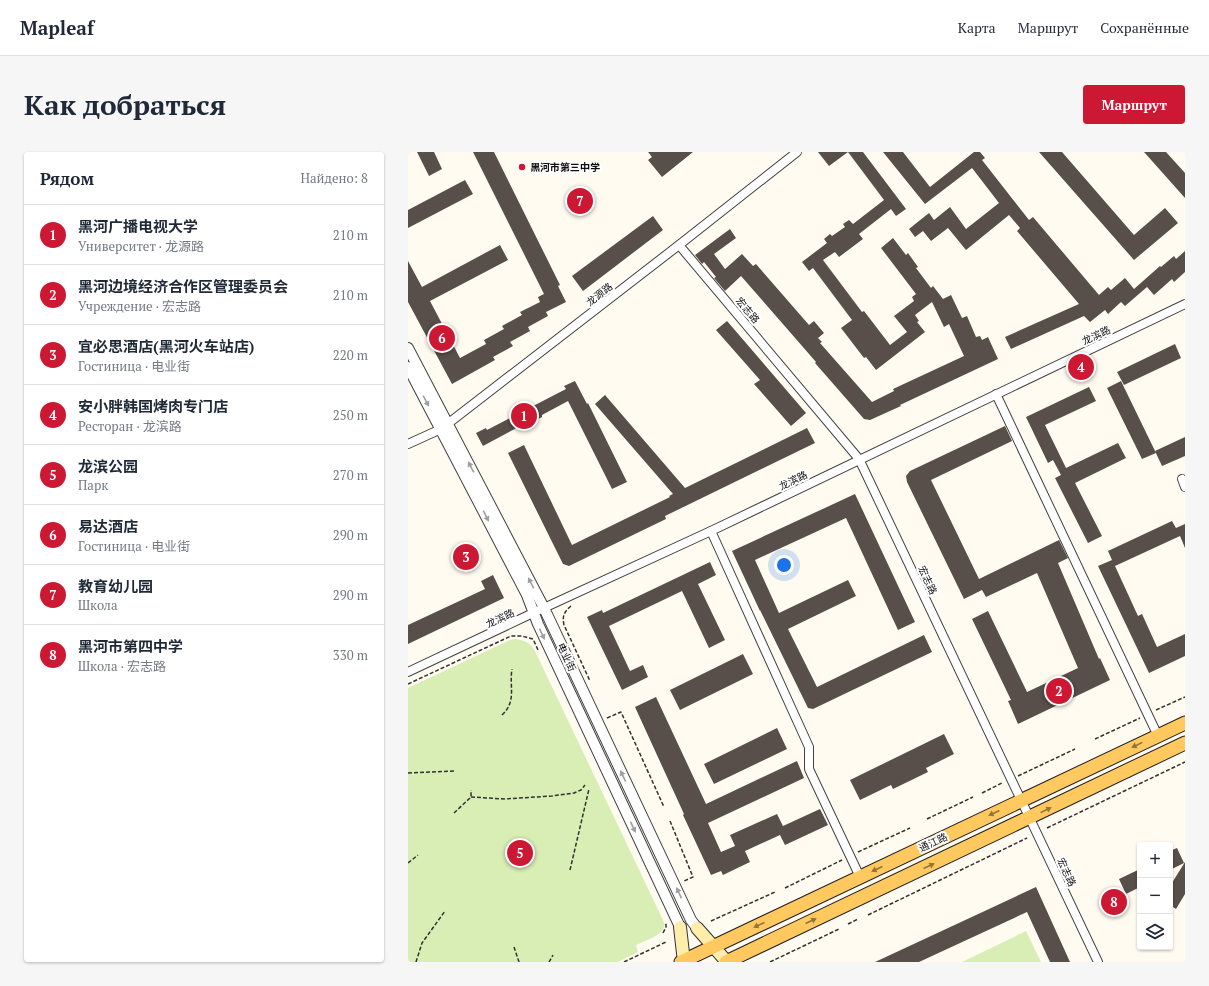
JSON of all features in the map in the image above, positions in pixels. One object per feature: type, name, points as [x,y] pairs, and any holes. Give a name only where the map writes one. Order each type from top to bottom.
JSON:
[{"type":"main road","name":"通江路","points":[[683,962],[1185,723]]},
{"type":"main road","name":"通江路","points":[[727,962],[1185,743]]},
{"type":"main road","name":"电业街","points":[[680,927],[683,962]]},
{"type":"main road","name":"电业街","points":[[697,928],[727,962]]},
{"type":"street","name":"龙源路","points":[[408,444],[444,426],[797,152]]},
{"type":"street","name":"宏志路","points":[[679,244],[859,459],[1098,962]]},
{"type":"street","name":"龙滨路","points":[[408,672],[711,531],[1185,304]]},
{"type":"street","name":"电业街","points":[[408,348],[444,426],[527,595],[533,613],[680,927]]},
{"type":"street","name":"电业街","points":[[408,366],[444,426],[544,608],[691,920],[697,928]]},
{"type":"street","points":[[996,394],[1158,736]]},
{"type":"street","points":[[711,531],[809,747],[809,769],[860,877]]},
{"type":"path","points":[[570,606],[562,617],[564,625],[590,681]]},
{"type":"path","points":[[408,684],[511,636],[522,636],[533,639],[540,654]]},
{"type":"path","points":[[502,715],[507,711],[511,701],[512,669]]},
{"type":"path","points":[[1152,712],[1185,697]]},
{"type":"path","points":[[607,718],[621,712],[664,807]]},
{"type":"path","points":[[1095,739],[1145,716]]},
{"type":"path","points":[[1017,776],[1075,749]]},
{"type":"path","points":[[1046,828],[1185,762]]},
{"type":"path","points":[[408,773],[455,771]]},
{"type":"path","points":[[982,793],[1002,783]]},
{"type":"path","points":[[470,796],[505,799],[552,796],[574,793],[581,790],[585,785]]},
{"type":"path","points":[[570,870],[589,789]]},
{"type":"path","points":[[454,813],[470,796],[471,790]]},
{"type":"path","points":[[927,819],[973,797]]},
{"type":"path","points":[[670,821],[693,877],[684,881]]},
{"type":"path","points":[[854,854],[910,828]]},
{"type":"path","points":[[868,915],[1027,838]]},
{"type":"path","points":[[408,864],[418,855]]},
{"type":"path","points":[[785,888],[843,860]]},
{"type":"path","points":[[711,921],[775,892]]},
{"type":"path","points":[[416,962],[422,943],[445,911]]},
{"type":"path","points":[[663,933],[666,927],[666,918]]},
{"type":"path","points":[[848,924],[858,920]]},
{"type":"path","points":[[770,962],[839,929]]},
{"type":"path","points":[[624,962],[666,942]]},
{"type":"path","points":[[514,946],[519,962]]},
{"type":"path","points":[[549,962],[552,955]]},
{"type":"green space","points":[[515,639],[526,642],[534,649],[663,920],[663,930],[636,945],[638,952],[618,962],[408,962],[408,688]]},
{"type":"green space","points":[[1026,931],[1041,962],[962,962]]},
{"type":"building","points":[[417,152],[434,152],[442,169],[429,176]]},
{"type":"building","points":[[473,152],[494,152],[560,285],[558,286],[566,302],[546,312],[548,316],[528,327],[530,331],[510,342],[513,346],[493,357],[495,360],[452,384],[408,302],[408,261],[422,287],[500,245],[508,260],[430,301],[460,358],[486,344],[484,340],[504,329],[502,326],[522,315],[520,312],[540,302],[538,297],[544,294]]},
{"type":"building","points":[[648,152],[693,152],[662,177],[648,160],[652,157]]},
{"type":"building","points":[[818,152],[848,152],[829,166]]},
{"type":"building","points":[[848,152],[863,152],[906,209],[896,216],[891,209],[859,234],[863,239],[839,257],[835,252],[823,260],[862,312],[864,311],[890,345],[907,332],[894,316],[914,301],[912,297],[916,294],[881,248],[893,238],[906,255],[908,253],[918,267],[916,268],[931,288],[933,286],[943,299],[951,295],[962,318],[967,316],[976,337],[980,336],[982,340],[988,337],[998,359],[870,420],[864,419],[741,276],[725,291],[714,278],[716,277],[704,262],[702,264],[695,255],[730,229],[736,238],[714,254],[725,269],[742,254],[753,266],[756,264],[809,325],[814,321],[824,333],[818,338],[822,342],[820,343],[872,402],[894,391],[893,389],[964,356],[949,324],[944,327],[932,302],[915,315],[919,321],[917,322],[925,332],[876,370],[866,357],[864,358],[841,328],[852,320],[813,268],[809,271],[802,262],[827,243],[824,239],[830,234],[832,236],[845,227],[843,224],[849,220],[853,224],[884,200]]},
{"type":"building","points":[[883,152],[903,152],[930,187],[974,152],[980,152],[985,158],[982,160],[1029,220],[1033,217],[1099,295],[1108,287],[1111,290],[1125,278],[1134,289],[1160,266],[1161,267],[1174,256],[1176,259],[1185,251],[1185,272],[1174,282],[1172,279],[1154,295],[1147,287],[1125,306],[1121,302],[1108,314],[1105,310],[1090,322],[1084,316],[1011,349],[1005,337],[1079,304],[1017,231],[1020,228],[1009,215],[966,250],[948,228],[931,241],[923,231],[915,237],[909,229],[929,213],[934,220],[950,207],[966,229],[999,203],[972,168],[925,204]]},
{"type":"building","points":[[1039,152],[1062,152],[1134,235],[1165,208],[1178,223],[1134,260]]},
{"type":"building","points":[[1144,152],[1166,152],[1185,173],[1185,198]]},
{"type":"building","points":[[465,180],[473,194],[408,228],[408,210]]},
{"type":"building","points":[[653,216],[663,230],[583,291],[572,276]]},
{"type":"building","points":[[727,321],[806,413],[791,426],[754,384],[760,380],[716,330]]},
{"type":"building","points":[[1175,344],[1181,358],[1124,385],[1117,372]]},
{"type":"building","points":[[575,381],[587,404],[588,403],[627,482],[612,489],[568,401],[525,426],[524,424],[483,446],[476,433],[486,428],[487,430],[566,389],[564,386]]},
{"type":"building","points":[[1121,381],[1156,453],[1142,459],[1107,388]]},
{"type":"building","points":[[1089,387],[1096,401],[1045,425],[1066,468],[1118,443],[1126,458],[1075,483],[1102,536],[1088,543],[1055,478],[1061,475],[1053,460],[1048,463],[1026,417]]},
{"type":"building","points":[[605,395],[685,488],[807,428],[815,443],[665,516],[666,519],[569,566],[563,564],[508,453],[524,445],[572,545],[670,497],[669,496],[673,494],[595,404]]},
{"type":"building","points":[[1005,426],[1012,441],[931,480],[979,579],[1059,540],[1068,558],[1058,563],[1099,659],[1100,658],[1110,680],[1018,724],[1008,701],[1011,700],[972,619],[988,611],[1027,692],[1078,668],[1037,573],[986,597],[982,590],[964,599],[907,482],[906,476],[910,471]]},
{"type":"building","points":[[1185,437],[1185,456],[1162,466],[1155,451]]},
{"type":"building","points":[[855,494],[915,622],[898,630],[846,518],[755,560],[779,613],[848,580],[856,596],[788,629],[817,687],[924,635],[932,652],[813,709],[808,708],[732,551]]},
{"type":"building","points":[[1172,521],[1176,528],[1185,524],[1185,548],[1180,536],[1115,566],[1138,616],[1142,614],[1157,647],[1185,634],[1185,656],[1149,673],[1098,566],[1112,560],[1108,551]]},
{"type":"building","points":[[710,562],[716,575],[698,584],[725,640],[709,648],[682,591],[609,626],[630,671],[643,665],[648,677],[622,690],[587,617],[602,610],[603,613]]},
{"type":"building","points":[[493,575],[504,598],[408,644],[408,625],[485,589],[481,581]]},
{"type":"building","points":[[743,654],[753,674],[680,710],[670,690]]},
{"type":"building","points":[[656,697],[706,804],[797,761],[804,778],[708,823],[721,852],[735,846],[730,835],[777,814],[783,826],[820,809],[828,825],[785,845],[780,835],[745,851],[750,862],[723,875],[721,871],[711,875],[635,707]]},
{"type":"building","points":[[777,728],[787,749],[714,784],[704,764]]},
{"type":"building","points":[[944,734],[954,754],[926,768],[928,772],[893,789],[891,785],[860,800],[850,780]]},
{"type":"building","points":[[1177,848],[1184,863],[1173,868],[1173,850]]},
{"type":"building","points":[[1185,862],[1185,894],[1176,909],[1173,907],[1173,881]]},
{"type":"building","points":[[1137,870],[1137,888],[1126,894],[1119,879]]},
{"type":"building","points":[[1036,887],[1070,962],[1050,962],[1027,912],[919,962],[875,962]]},
{"type":"place","name":"黑河市第三中学","points":[[522,167]]},
{"type":"place","name":"教育幼儿园","points":[[580,201]]},
{"type":"place","name":"易达酒店","points":[[442,338]]},
{"type":"place","name":"安小胖韩国烤肉专门店","points":[[1081,367]]},
{"type":"place","name":"黑河广播电视大学","points":[[524,416]]},
{"type":"place","name":"宜必思酒店(黑河火车站店)","points":[[466,557]]},
{"type":"place","name":"黑河边境经济合作区管理委员会","points":[[1059,691]]},
{"type":"place","name":"龙滨公园","points":[[520,853]]},
{"type":"place","name":"黑河市第四中学","points":[[1114,902]]}]
